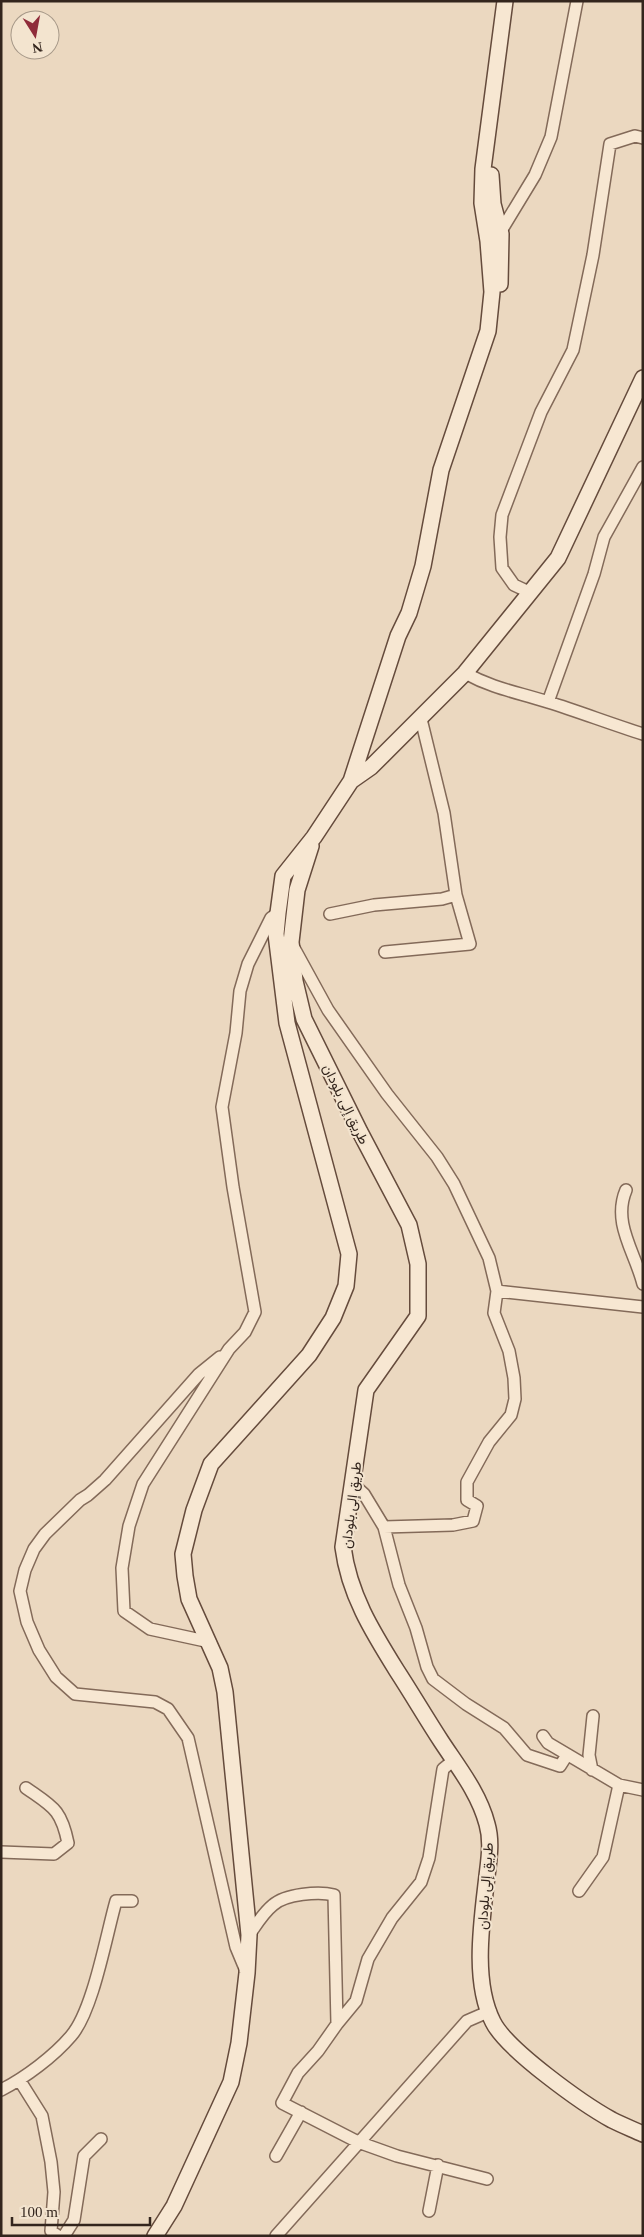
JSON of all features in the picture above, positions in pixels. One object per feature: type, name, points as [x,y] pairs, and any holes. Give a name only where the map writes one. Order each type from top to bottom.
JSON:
[{"type":"main road","points":[[156,2236],[174,2206],[231,2082],[239,2043],[247,1973],[248,1935],[225,1692],[220,1668],[210,1642],[189,1600],[183,1554],[194,1510],[211,1464],[309,1355],[333,1318],[346,1286],[349,1254],[287,1023],[276,934],[283,876],[314,837],[351,781],[421,575],[441,470],[457,424],[467,407],[490,353],[497,329],[500,291],[494,237],[497,218],[492,187],[490,113],[505,1]]},
{"type":"main road","points":[[351,781],[371,767],[465,673],[558,558],[643,378]]},
{"type":"main road","name":"طريق إلى بلودان","points":[[314,837],[297,890],[291,942],[295,981],[304,1019],[409,1226],[418,1264],[418,1316],[366,1390],[343,1547],[346,1570],[357,1601],[369,1625],[479,1802],[489,1833],[490,1843],[483,1915],[480,1975],[492,2022],[508,2043],[529,2060],[611,2120],[643,2134]]},
{"type":"street","points":[[497,218],[535,175],[550,137],[577,1]]},
{"type":"street","points":[[529,592],[514,585],[502,568],[500,537],[502,515],[541,412],[573,350],[593,256],[610,144],[635,136],[643,138]]},
{"type":"street","points":[[548,702],[594,574],[604,537],[643,467]]},
{"type":"street","points":[[465,673],[488,686],[548,702],[615,727],[643,734]]},
{"type":"street","points":[[385,952],[470,944],[456,895],[444,813],[421,719]]},
{"type":"street","points":[[330,914],[374,905],[442,899],[456,895]]},
{"type":"street","points":[[247,1973],[236,1947],[188,1738],[168,1708],[155,1702],[75,1694],[56,1677],[39,1650],[27,1622],[20,1591],[25,1570],[45,1534],[80,1500],[105,1480],[199,1374],[229,1349],[245,1332],[255,1312],[232,1186],[222,1107],[236,1033],[240,991],[248,964],[271,918],[278,913]]},
{"type":"street","points":[[291,942],[328,1010],[387,1094],[437,1157],[454,1184],[489,1258],[497,1292],[494,1313],[509,1351],[514,1378],[515,1399],[511,1415],[485,1448],[467,1482],[467,1500],[477,1506],[473,1521],[453,1525],[384,1527]]},
{"type":"street","points":[[626,1190],[621,1202],[622,1225],[643,1284]]},
{"type":"street","points":[[497,1292],[559,1296],[643,1307]]},
{"type":"street","points":[[210,1642],[150,1628],[124,1610],[122,1568],[129,1526],[143,1484],[229,1349]]},
{"type":"street","points":[[353,1484],[364,1494],[384,1527],[399,1585],[433,1679],[466,1704],[504,1728],[527,1756],[560,1766],[567,1755]]},
{"type":"street","points":[[592,1770],[589,1756],[593,1716]]},
{"type":"street","points":[[543,1736],[548,1743],[619,1785],[643,1790]]},
{"type":"street","points":[[454,1760],[443,1769],[429,1858],[421,1882],[392,1918],[368,1959],[356,2001],[336,2024],[318,2051],[298,2073],[282,2103],[358,2142],[396,2156],[438,2165],[487,2179]]},
{"type":"street","points":[[579,1891],[603,1857],[619,1785]]},
{"type":"street","points":[[1,1852],[54,1854],[68,1843],[65,1827],[57,1810],[26,1788]]},
{"type":"street","points":[[248,1935],[275,1903],[301,1894],[324,1892],[334,1895],[336,2024]]},
{"type":"street","points":[[1,2090],[20,2081],[72,2035],[91,1997],[116,1901],[132,1901]]},
{"type":"street","points":[[276,2236],[467,2022],[490,2011]]},
{"type":"street","points":[[20,2081],[42,2116],[52,2162],[54,2192],[51,2231],[58,2236]]},
{"type":"street","points":[[276,2156],[300,2112]]},
{"type":"street","points":[[64,2236],[74,2220],[84,2156],[101,2139]]},
{"type":"street","points":[[429,2211],[438,2165]]}]
